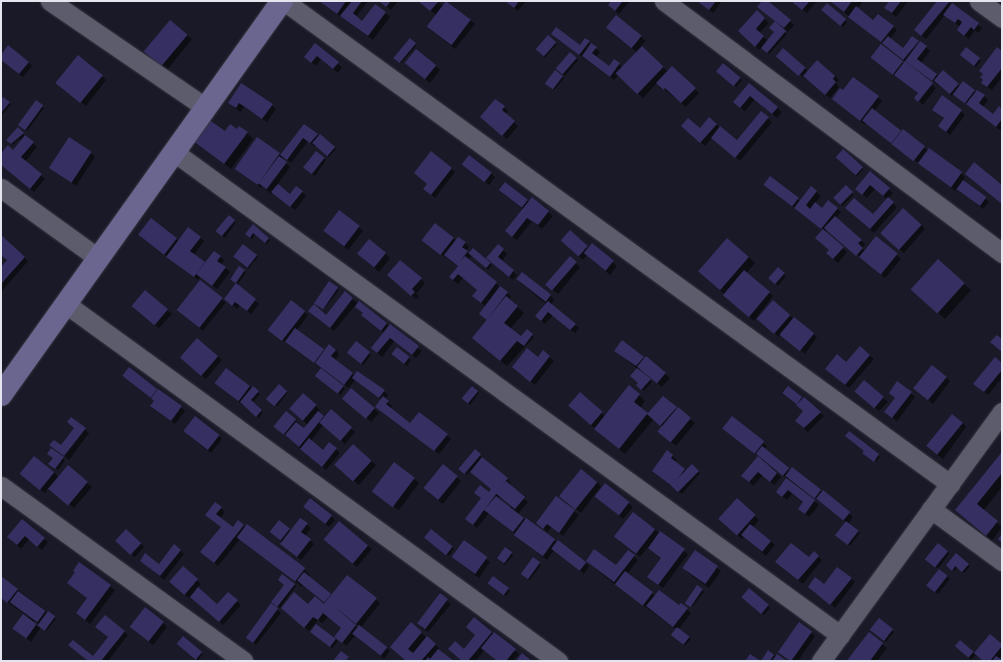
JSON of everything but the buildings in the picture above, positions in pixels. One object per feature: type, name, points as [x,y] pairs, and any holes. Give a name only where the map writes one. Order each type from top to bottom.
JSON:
[{"type":"street","points":[[50,1],[206,108]]},
{"type":"street","points":[[1,395],[283,1],[950,484]]},
{"type":"street","points":[[664,1],[1002,253]]},
{"type":"street","points":[[979,1],[1002,18]]},
{"type":"street","points":[[174,152],[840,635]]},
{"type":"street","points":[[1,188],[98,258]]},
{"type":"street","points":[[66,304],[558,661]]},
{"type":"street","points":[[824,660],[840,635],[1002,412]]},
{"type":"street","points":[[1,486],[244,661]]},
{"type":"street","points":[[931,509],[1002,561]]}]
